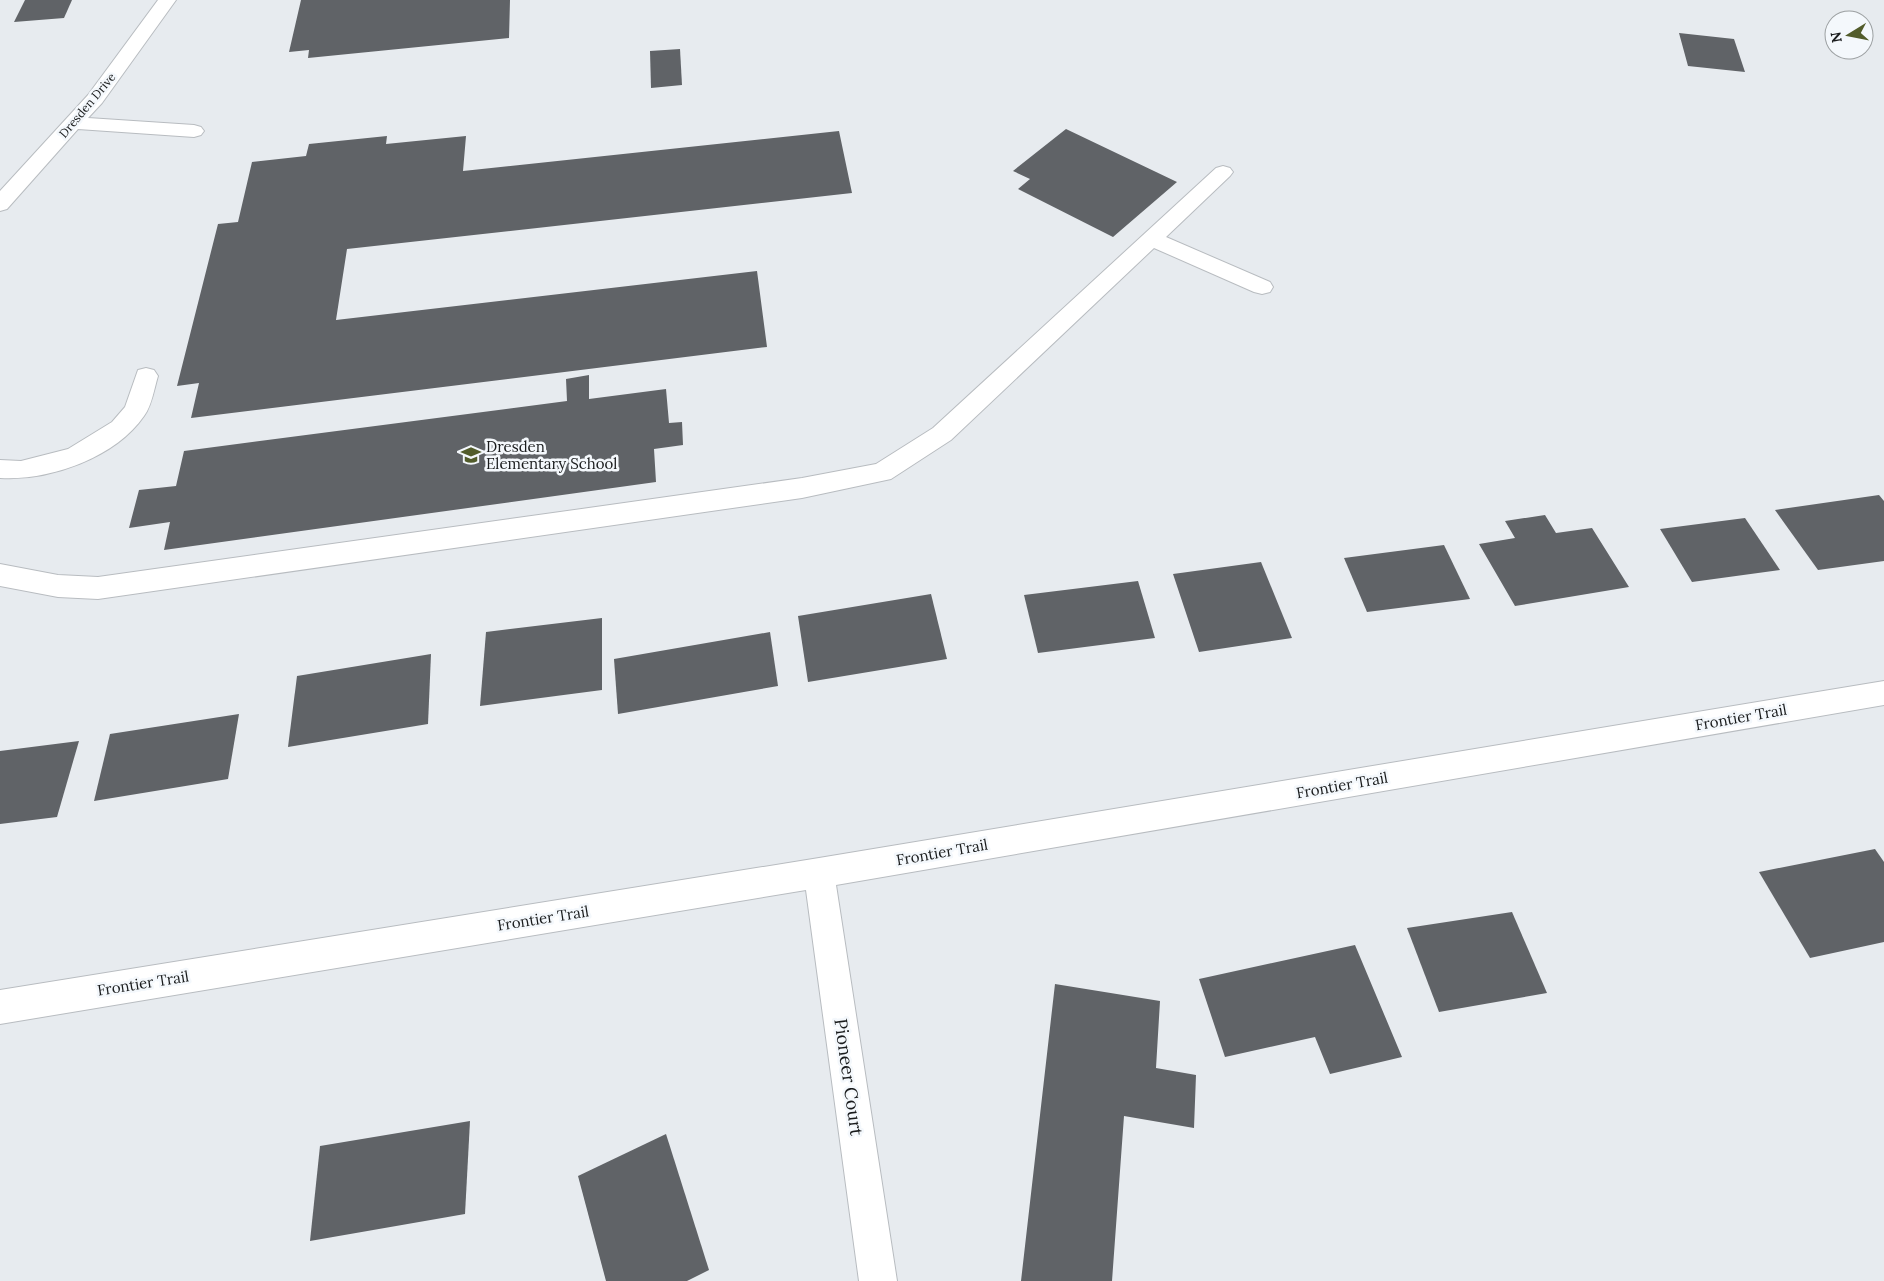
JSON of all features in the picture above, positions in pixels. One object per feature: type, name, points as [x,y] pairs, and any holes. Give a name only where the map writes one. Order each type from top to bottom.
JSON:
[{"type":"street","name":"Dresden Drive","points":[[0,204],[95,99],[167,0]]},
{"type":"street","points":[[73,123],[194,132]]},
{"type":"street","points":[[0,575],[58,586],[98,588],[802,488],[882,472],[942,434],[1224,172]]},
{"type":"street","points":[[1151,239],[1262,287]]},
{"type":"street","points":[[0,469],[21,470],[75,457],[121,428],[136,410],[146,376]]},
{"type":"street","name":"Frontier Trail","points":[[0,1006],[820,873],[1884,693]]},
{"type":"street","name":"Pioneer Court","points":[[820,873],[878,1281]]},
{"type":"building","points":[[25,0],[72,0],[64,18],[14,22]]},
{"type":"building","points":[[301,0],[510,0],[509,38],[308,58],[309,50],[289,52]]},
{"type":"building","points":[[1679,33],[1734,39],[1745,72],[1688,66]]},
{"type":"building","points":[[680,49],[682,85],[651,88],[650,51]]},
{"type":"building","points":[[1066,129],[1177,182],[1113,237],[1018,189],[1030,179],[1013,171]]},
{"type":"building","points":[[839,131],[852,193],[347,249],[336,320],[757,271],[767,347],[191,418],[199,383],[177,386],[218,224],[238,222],[252,162],[306,156],[309,144],[387,136],[386,144],[466,136],[463,171]]},
{"type":"building","points":[[589,375],[589,399],[666,389],[669,423],[682,422],[683,445],[654,449],[656,482],[164,550],[170,522],[129,528],[139,490],[176,486],[184,451],[567,401],[566,379]]},
{"type":"building","points":[[1879,495],[1884,501],[1884,561],[1818,570],[1775,510]]},
{"type":"building","points":[[1545,515],[1556,533],[1592,528],[1629,587],[1515,606],[1479,544],[1515,538],[1505,521]]},
{"type":"building","points":[[1745,518],[1780,570],[1692,582],[1660,529]]},
{"type":"building","points":[[1444,545],[1470,599],[1367,612],[1344,558]]},
{"type":"building","points":[[1261,562],[1292,638],[1199,652],[1173,574]]},
{"type":"building","points":[[1138,581],[1155,638],[1038,653],[1024,595]]},
{"type":"building","points":[[931,594],[947,659],[808,682],[798,616]]},
{"type":"building","points":[[602,618],[602,690],[480,706],[486,632]]},
{"type":"building","points":[[770,632],[778,686],[618,714],[614,659]]},
{"type":"building","points":[[431,654],[428,724],[288,747],[297,676]]},
{"type":"building","points":[[239,714],[228,779],[94,801],[110,734]]},
{"type":"building","points":[[79,741],[57,817],[0,824],[0,751]]},
{"type":"building","points":[[1875,849],[1884,862],[1884,942],[1810,958],[1759,872]]},
{"type":"building","points":[[1512,912],[1547,993],[1439,1012],[1407,928]]},
{"type":"building","points":[[1355,945],[1402,1057],[1330,1074],[1315,1037],[1225,1057],[1199,979]]},
{"type":"building","points":[[1055,984],[1160,1001],[1156,1068],[1196,1075],[1194,1128],[1124,1116],[1112,1281],[1021,1281]]},
{"type":"building","points":[[470,1121],[465,1214],[310,1241],[320,1146]]},
{"type":"building","points":[[666,1134],[709,1270],[687,1281],[606,1281],[578,1176]]},
{"type":"place","name":"Dresden Elementary School","points":[[471,455]]}]
